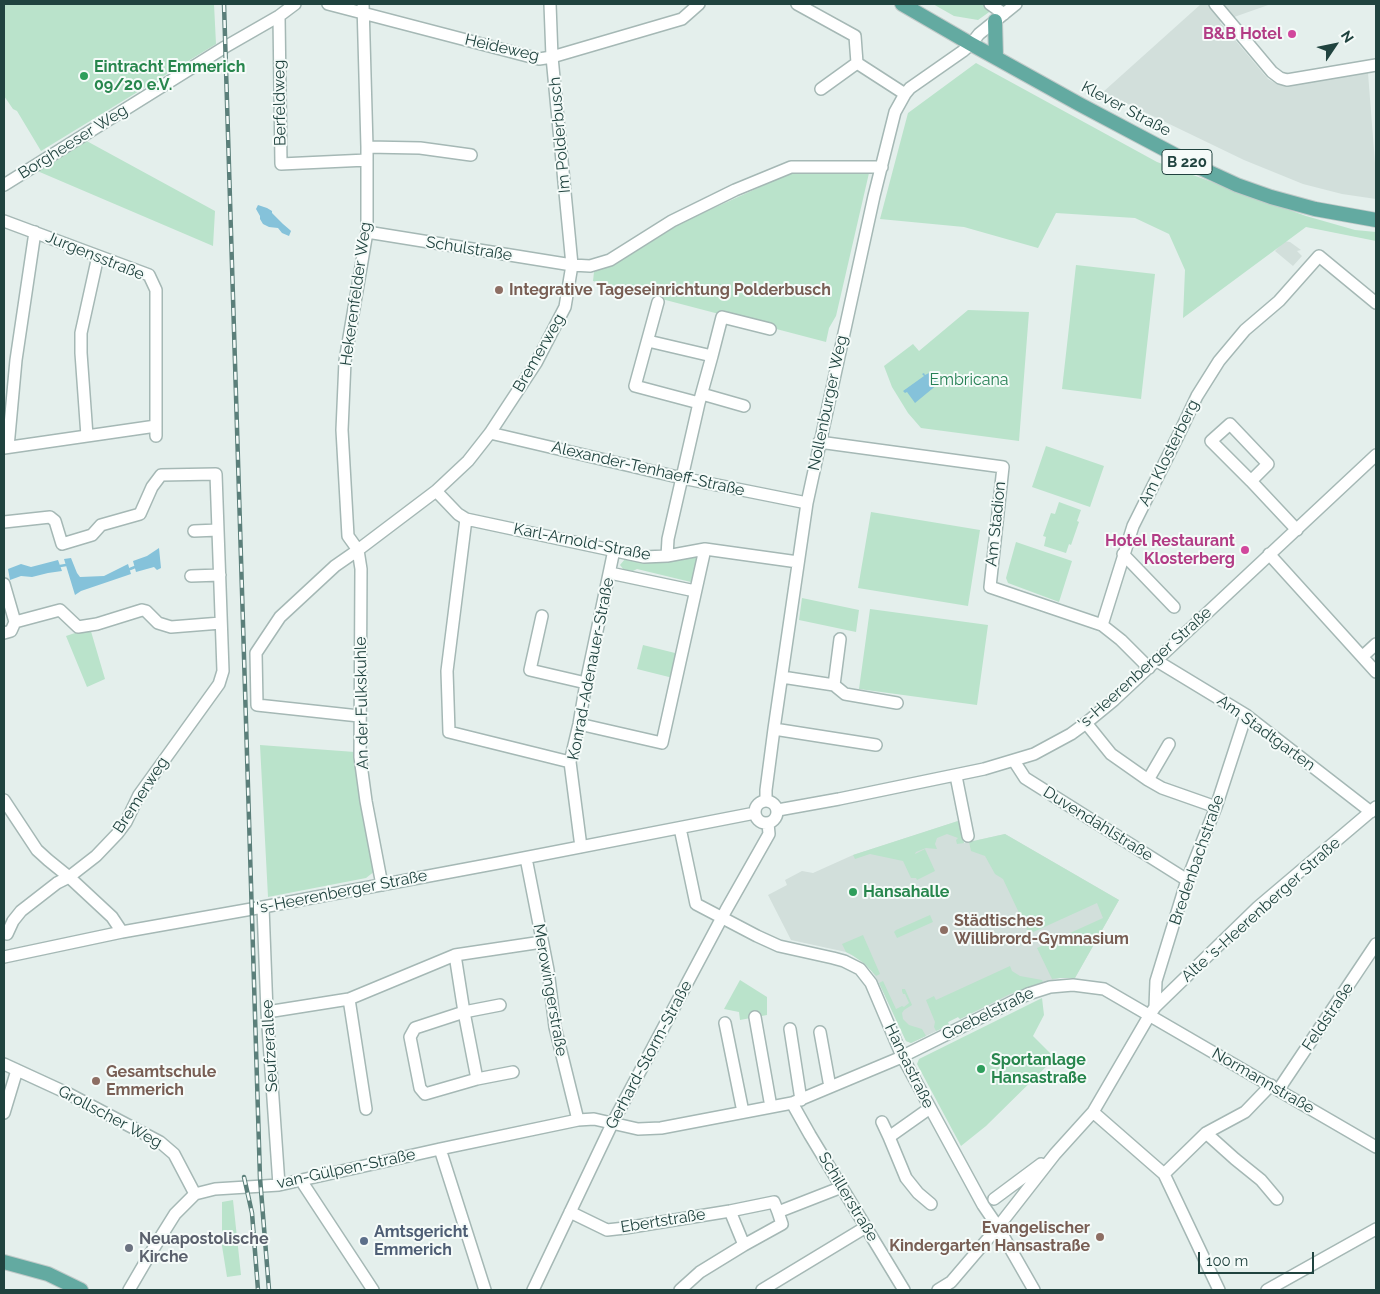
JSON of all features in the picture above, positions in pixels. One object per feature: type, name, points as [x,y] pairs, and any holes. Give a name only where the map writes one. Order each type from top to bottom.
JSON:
[{"type":"main road","name":"Klever Straße","points":[[902,4],[1079,104],[1187,162],[1237,186],[1315,210],[1376,220]]},
{"type":"main road","points":[[996,57],[1000,17]]},
{"type":"main road","points":[[4,1262],[48,1274],[81,1290]]},
{"type":"street","name":"Borgheeser Weg","points":[[4,184],[295,4]]},
{"type":"street","name":"Heideweg","points":[[328,4],[363,8],[538,58],[552,57],[682,19],[699,4]]},
{"type":"street","name":"Im Polderbusch","points":[[550,4],[552,57],[572,265]]},
{"type":"street","points":[[797,4],[855,36],[856,63]]},
{"type":"street","points":[[990,4],[1000,17]]},
{"type":"street","name":"Nollenburger Weg","points":[[766,800],[774,729],[807,503],[895,112],[910,88],[971,44],[979,34],[1016,4]]},
{"type":"street","points":[[1215,4],[1272,72],[1280,78],[1287,80],[1376,65]]},
{"type":"street","name":"Hekerenfelder Weg","points":[[358,550],[348,536],[342,405],[346,361],[367,232],[368,147],[363,8]]},
{"type":"street","name":"Berfeldweg","points":[[278,16],[281,164],[368,160]]},
{"type":"street","points":[[821,89],[856,63]]},
{"type":"street","points":[[856,63],[905,94]]},
{"type":"street","points":[[368,147],[420,148],[471,155]]},
{"type":"street","points":[[572,265],[590,266],[610,260],[672,221],[735,190],[792,167],[882,167]]},
{"type":"street","name":"Jurgensstraße","points":[[4,221],[148,275],[156,290],[156,431],[87,436]]},
{"type":"street","points":[[35,232],[16,360],[6,448],[87,436],[81,353],[82,333],[98,256]]},
{"type":"street","name":"Schulstraße","points":[[367,232],[572,265]]},
{"type":"street","name":"Am Klosterberg","points":[[1102,625],[1133,526],[1197,396],[1219,361],[1245,330],[1279,300],[1319,256],[1376,303]]},
{"type":"street","name":"Bremerweg","points":[[359,716],[257,705],[256,653],[280,617],[335,566],[436,491],[468,461],[490,433],[536,363],[565,307],[572,265]]},
{"type":"street","points":[[658,302],[635,386],[744,406]]},
{"type":"street","points":[[666,556],[700,399],[722,318],[770,330]]},
{"type":"street","points":[[648,340],[712,356]]},
{"type":"street","points":[[1252,481],[1268,464],[1230,424],[1211,441],[1252,481],[1297,530]]},
{"type":"street","name":"Alexander-Tenhaeff-Straße","points":[[490,433],[682,478],[807,503]]},
{"type":"street","name":"Am Stadion","points":[[820,442],[1003,467],[990,587],[1102,625]]},
{"type":"street","name":"'s-Heerenberger Straße","points":[[778,810],[956,776],[1014,761],[1034,754],[1056,742],[1086,724],[1114,700],[1376,456]]},
{"type":"street","points":[[4,522],[50,516],[55,521],[62,544],[92,535],[102,525],[140,514],[152,487],[161,475],[216,474],[221,623],[170,627],[158,623],[146,611],[142,610],[97,624],[78,627],[60,610],[15,622]]},
{"type":"street","name":"Karl-Arnold-Straße","points":[[436,491],[458,514],[466,519],[644,557],[666,556],[705,549],[798,562]]},
{"type":"street","points":[[466,519],[447,672],[449,732],[570,762]]},
{"type":"street","points":[[194,531],[218,530]]},
{"type":"street","points":[[579,724],[662,743],[705,549]]},
{"type":"street","name":"An der Fulkskuhle","points":[[358,550],[360,569],[361,672],[360,757],[366,802],[382,885]]},
{"type":"street","name":"Konrad-Adenauer-Straße","points":[[581,847],[570,762],[614,550]]},
{"type":"street","points":[[1123,554],[1174,607]]},
{"type":"street","points":[[1269,554],[1376,672]]},
{"type":"street","name":"Karl-Arnold-Straße","points":[[610,573],[695,591]]},
{"type":"street","points":[[191,576],[220,575]]},
{"type":"street","points":[[4,584],[15,622],[11,631],[4,633]]},
{"type":"street","points":[[542,616],[530,670],[586,683]]},
{"type":"street","name":"Bremerweg","points":[[7,934],[13,921],[21,911],[96,856],[126,822],[139,795],[219,684],[223,671],[221,623]]},
{"type":"street","points":[[1102,625],[1153,664]]},
{"type":"street","points":[[834,685],[840,639]]},
{"type":"street","points":[[1363,656],[1376,644]]},
{"type":"street","name":"Am Stadtgarten","points":[[1153,664],[1246,715],[1374,809]]},
{"type":"street","points":[[782,677],[834,685],[845,694],[897,703]]},
{"type":"street","name":"Bredenbachstraße","points":[[938,1290],[951,1282],[998,1227],[1054,1154],[1093,1112],[1152,1011],[1156,981],[1188,880],[1216,807],[1246,715]]},
{"type":"street","points":[[1086,724],[1111,754],[1148,780],[1162,788],[1216,807]]},
{"type":"street","points":[[774,729],[876,745]]},
{"type":"street","points":[[1148,780],[1169,744]]},
{"type":"street","name":"Duvendahlstraße","points":[[1014,761],[1025,778],[1188,880]]},
{"type":"street","points":[[956,776],[968,836]]},
{"type":"street","points":[[766,800],[774,803],[778,810],[775,819],[768,823],[763,823],[759,820],[755,813],[756,806],[761,801],[766,800]]},
{"type":"street","points":[[5,804],[37,850],[112,917],[122,932]]},
{"type":"street","name":"Alte 's-Heerenberger Straße","points":[[1152,1011],[1258,907],[1374,809]]},
{"type":"street","name":"'s-Heerenberger Straße","points":[[4,957],[122,932],[526,858],[755,813]]},
{"type":"street","name":"Gerhard-Storm-Straße","points":[[533,1290],[612,1124],[769,834],[768,823]]},
{"type":"street","points":[[680,828],[696,904],[722,918]]},
{"type":"street","name":"Merowingerstraße","points":[[526,858],[548,970],[555,1027],[578,1120]]},
{"type":"street","name":"Seufzerallee","points":[[263,907],[267,1012],[279,1185]]},
{"type":"street","name":"Hansastraße","points":[[722,918],[779,946],[833,958],[860,969],[870,983],[902,1056],[930,1108],[983,1205],[998,1227],[1034,1290]]},
{"type":"street","points":[[267,1012],[349,999],[454,956],[542,942]]},
{"type":"street","name":"Feldstraße","points":[[1164,1174],[1206,1133],[1245,1112],[1275,1087],[1375,949]]},
{"type":"street","points":[[454,956],[477,1079]]},
{"type":"street","name":"Goebelstraße","points":[[612,1124],[638,1130],[661,1128],[797,1101],[902,1056],[1028,994],[1050,986],[1073,985],[1104,989],[1152,1011]]},
{"type":"street","points":[[349,999],[366,1109]]},
{"type":"street","points":[[500,1005],[464,1012],[415,1028],[410,1037],[420,1088],[425,1094],[477,1079],[513,1072]]},
{"type":"street","name":"Normannstraße","points":[[1152,1011],[1275,1087],[1376,1146]]},
{"type":"street","points":[[755,1017],[771,1107]]},
{"type":"street","points":[[725,1023],[742,1112]]},
{"type":"street","points":[[790,1029],[797,1101]]},
{"type":"street","points":[[820,1032],[830,1087]]},
{"type":"street","name":"Grollscher Weg","points":[[4,1064],[68,1093],[160,1142],[174,1154],[194,1194]]},
{"type":"street","points":[[4,1114],[17,1070]]},
{"type":"street","name":"Schillerstraße","points":[[797,1101],[810,1135],[904,1290]]},
{"type":"street","points":[[889,1137],[930,1108]]},
{"type":"street","points":[[1093,1112],[1164,1174],[1219,1290]]},
{"type":"street","name":"van-Gülpen-Straße","points":[[194,1194],[214,1189],[279,1185],[578,1120],[594,1119],[612,1124]]},
{"type":"street","points":[[882,1122],[906,1178],[918,1193],[932,1204]]},
{"type":"street","points":[[1206,1133],[1261,1180],[1277,1199]]},
{"type":"street","points":[[440,1149],[484,1290]]},
{"type":"street","name":"Bredenbachstraße","points":[[994,1198],[1054,1154]]},
{"type":"street","points":[[302,1180],[304,1186],[373,1290]]},
{"type":"street","name":"Ebertstraße","points":[[570,1212],[607,1230],[730,1211],[776,1207],[842,1187]]},
{"type":"street","points":[[129,1290],[175,1214],[194,1194]]},
{"type":"street","points":[[680,1290],[700,1272],[782,1224],[776,1207]]},
{"type":"street","points":[[730,1211],[744,1245]]},
{"type":"street","points":[[762,1290],[866,1227]]},
{"type":"street","points":[[1267,1290],[1376,1229]]},
{"type":"shaded area","points":[[1201,4],[1271,4],[1220,22],[1268,79],[1277,84],[1288,86],[1368,73],[1376,199],[1342,194],[1303,184],[1244,160],[1103,92]]},
{"type":"shaded area","points":[[1284,241],[1290,242],[1301,250],[1297,251],[1302,256],[1293,266],[1275,251]]},
{"type":"shaded area","name":"Städtisches Willibrord-Gymnasium","points":[[958,821],[964,843],[1005,834],[1119,900],[1075,978],[1060,978],[1027,987],[960,1019],[958,1017],[948,1022],[949,1025],[911,1043],[906,1041],[871,970],[859,959],[846,952],[791,940],[768,895],[787,885],[785,880],[802,871],[813,873],[853,855]]},
{"type":"green space","name":"Eintracht Emmerich 09/20 e.V.","points":[[4,4],[214,4],[216,44],[41,151],[17,111],[13,109],[4,96]]},
{"type":"green space","points":[[933,4],[981,4],[992,10],[978,20],[954,16]]},
{"type":"green space","points":[[976,63],[1157,162],[1306,216],[1355,230],[1376,232],[1376,241],[1306,227],[1183,318],[1185,270],[1169,234],[1135,218],[1056,213],[1038,248],[964,227],[880,219],[908,113]]},
{"type":"green space","points":[[83,139],[215,211],[213,246],[35,170]]},
{"type":"green space","points":[[793,172],[869,173],[836,316],[829,328],[826,342],[593,281],[594,272],[628,256],[683,222]]},
{"type":"green space","points":[[1076,265],[1155,274],[1141,399],[1062,389]]},
{"type":"green space","name":"Embricana","points":[[968,310],[1029,312],[1019,441],[921,428],[908,413],[892,387],[884,366],[913,344],[919,351]]},
{"type":"green space","points":[[1046,446],[1104,466],[1090,507],[1032,487]]},
{"type":"green space","points":[[1059,502],[1081,510],[1071,545],[1069,544],[1066,553],[1044,546],[1046,537],[1043,536],[1051,513],[1055,514]]},
{"type":"green space","points":[[871,512],[980,530],[968,606],[858,588]]},
{"type":"green space","points":[[1016,542],[1072,561],[1059,602],[1008,583],[1006,578]]},
{"type":"green space","points":[[690,556],[696,558],[699,562],[695,583],[637,569],[633,571],[624,570],[620,565],[625,559],[665,563]]},
{"type":"green space","points":[[802,598],[859,610],[856,632],[799,620]]},
{"type":"green space","points":[[870,609],[988,625],[977,705],[859,689]]},
{"type":"green space","points":[[90,628],[105,679],[87,687],[66,636]]},
{"type":"green space","points":[[643,645],[679,654],[673,678],[637,669]]},
{"type":"green space","points":[[260,745],[355,752],[375,871],[366,878],[268,897]]},
{"type":"green space","points":[[958,821],[964,843],[957,844],[956,840],[958,838],[947,834],[937,838],[935,844],[937,849],[926,848],[916,852],[915,854],[925,849],[935,871],[917,880],[916,878],[911,878],[903,861],[870,854],[855,859],[853,855]]},
{"type":"green space","points":[[1005,834],[1119,900],[1075,978],[1052,979],[1037,948],[1103,918],[1097,903],[1029,934],[1003,879],[995,874],[985,856],[971,851],[969,842]]},
{"type":"green space","points":[[930,915],[933,922],[897,938],[894,932],[896,930]]},
{"type":"green space","points":[[863,935],[880,974],[876,976],[865,964],[846,952],[842,944]]},
{"type":"green space","points":[[1010,966],[1012,971],[1020,976],[1042,980],[1043,982],[1010,994],[960,1019],[958,1017],[948,1022],[949,1025],[936,1031],[934,1027],[935,1022],[926,1000],[934,996],[936,1000]]},
{"type":"green space","points":[[740,980],[767,997],[767,1015],[740,1020],[739,1012],[724,1009]]},
{"type":"green space","points":[[883,981],[896,1009],[904,1007],[909,1003],[902,991],[902,989],[905,989],[912,1005],[902,1013],[903,1019],[909,1025],[922,1029],[926,1036],[911,1043],[906,1041],[879,983]]},
{"type":"green space","name":"Sportanlage Hansastraße","points":[[1042,998],[1044,1015],[1033,1036],[1055,1058],[986,1126],[961,1146],[917,1064],[919,1059]]},
{"type":"green space","points":[[233,1200],[241,1275],[227,1277],[222,1246],[222,1202]]},
{"type":"water","points":[[258,205],[272,211],[291,231],[289,236],[282,233],[278,228],[263,224],[256,209]]},
{"type":"water","points":[[924,373],[925,375],[929,373],[938,384],[915,403],[907,392],[903,391],[924,376],[922,374]]},
{"type":"water","points":[[159,548],[161,568],[157,570],[154,567],[136,572],[133,561],[147,556]]},
{"type":"water","points":[[71,558],[80,577],[104,576],[128,564],[131,574],[81,591],[75,595],[64,559]]},
{"type":"water","points":[[58,560],[62,571],[32,577],[21,576],[10,580],[8,569],[21,564],[31,567]]},
{"type":"waterway","points":[[60,566],[66,565]]},
{"type":"waterway","points":[[130,569],[135,567]]},
{"type":"railway","points":[[224,4],[260,1178],[269,1290]]},
{"type":"railway","points":[[244,1177],[252,1213],[258,1290]]},
{"type":"place","name":"B&B Hotel","points":[[1292,34]]},
{"type":"place","name":"Eintracht Emmerich 09/20 e.V.","points":[[84,76]]},
{"type":"place","name":"Integrative Tageseinrichtung Polderbusch","points":[[499,290]]},
{"type":"place","name":"Hotel Restaurant Klosterberg","points":[[1245,550]]},
{"type":"place","name":"Hansahalle","points":[[853,892]]},
{"type":"place","name":"Städtisches Willibrord-Gymnasium","points":[[944,930]]},
{"type":"place","name":"Sportanlage Hansastraße","points":[[981,1069]]},
{"type":"place","name":"Gesamtschule Emmerich","points":[[96,1081]]},
{"type":"place","name":"Evangelischer Kindergarten Hansastraße","points":[[1100,1237]]},
{"type":"place","name":"Amtsgericht Emmerich","points":[[364,1241]]},
{"type":"place","name":"Neuapostolische Kirche","points":[[129,1248]]}]
